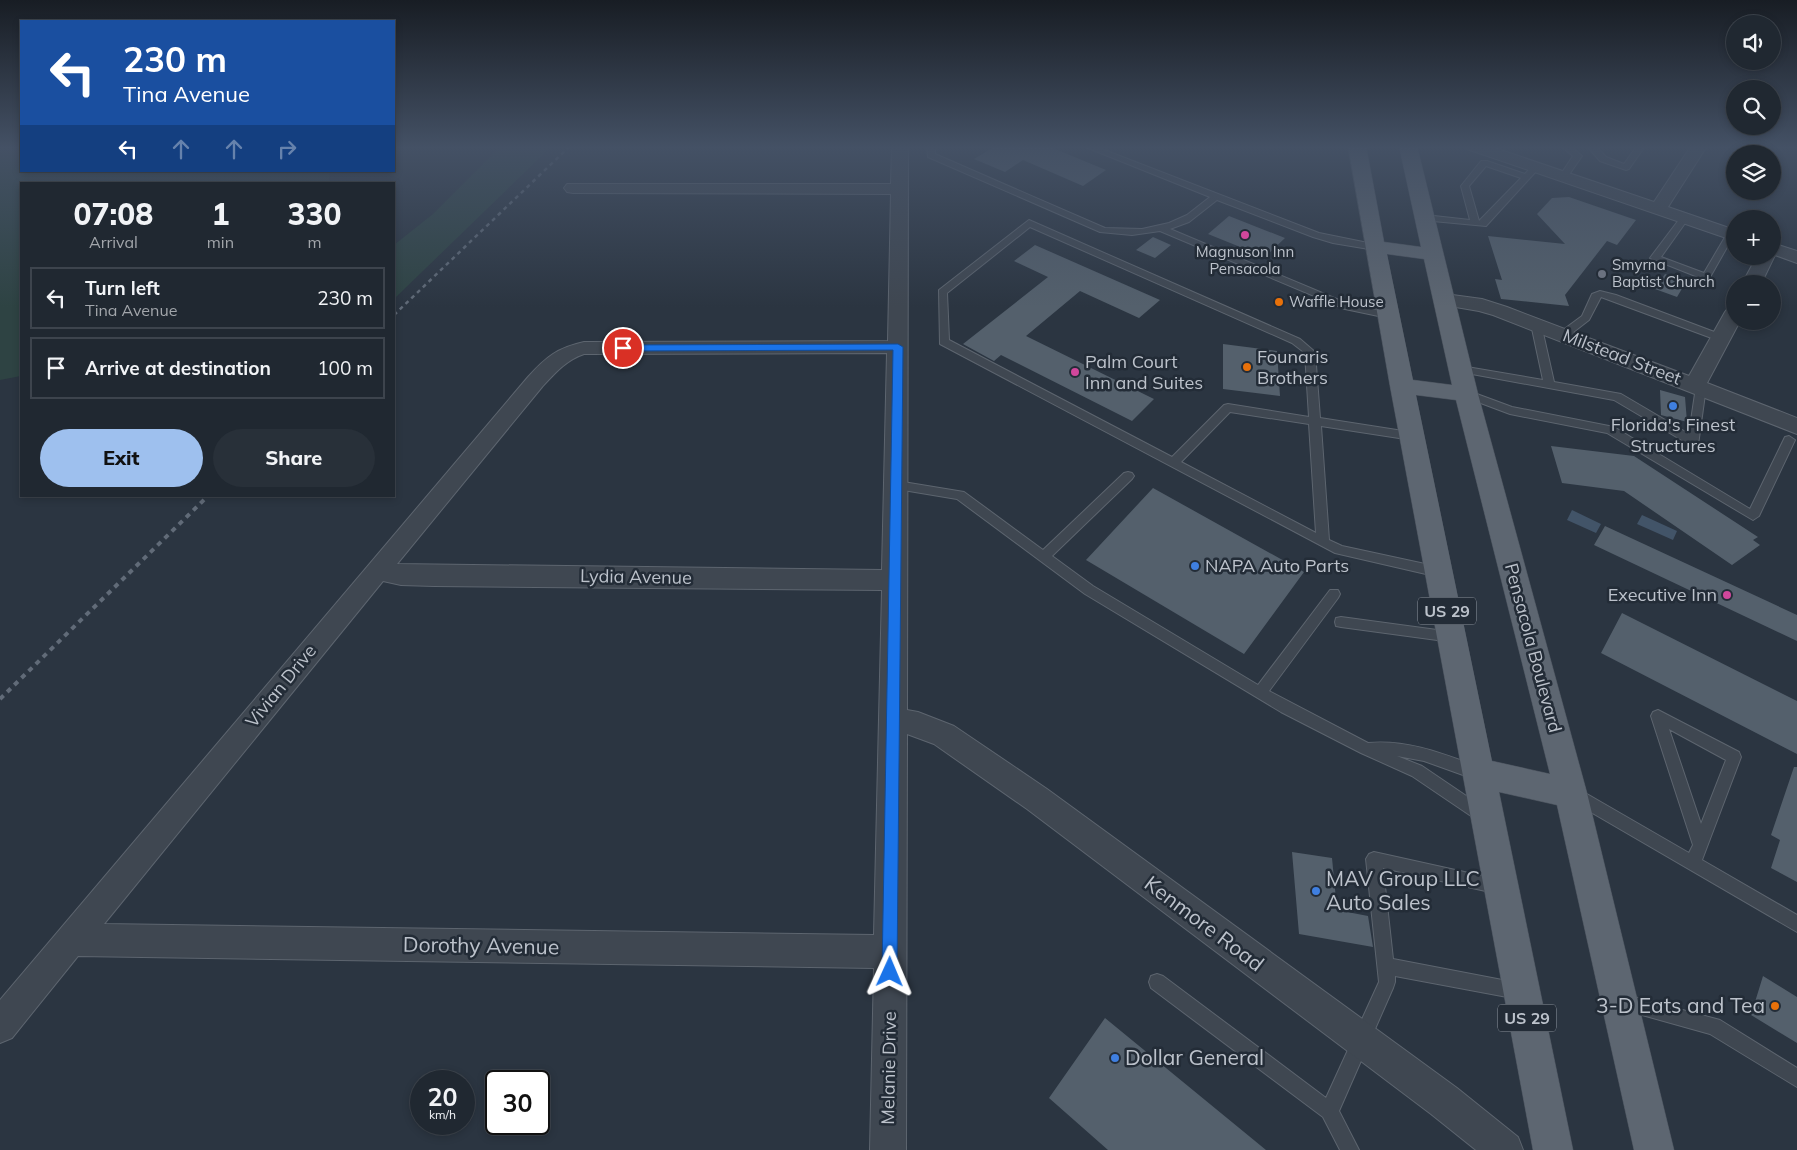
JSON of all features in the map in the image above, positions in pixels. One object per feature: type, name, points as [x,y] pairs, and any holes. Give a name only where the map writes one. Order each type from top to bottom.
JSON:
[{"type":"main road","name":"US 29","points":[[1367,200],[1553,1150]]},
{"type":"main road","name":"Pensacola Boulevard","points":[[1421,200],[1466,394],[1571,793],[1654,1150]]},
{"type":"main road","points":[[1375,247],[1432,254]]},
{"type":"main road","points":[[1402,386],[1466,394]]},
{"type":"main road","points":[[1479,773],[1571,793]]},
{"type":"street","name":"Melanie Drive","points":[[888,1150],[900,200]]},
{"type":"street","points":[[1630,200],[1726,233]]},
{"type":"street","points":[[1658,209],[1664,200]]},
{"type":"street","points":[[1781,251],[1797,257]]},
{"type":"street","name":"Milstead Street","points":[[1445,300],[1482,305],[1536,324],[1698,386],[1793,433]]},
{"type":"street","points":[[1698,386],[1726,328]]},
{"type":"street","name":"Vivian Drive","points":[[0,1026],[378,570],[558,357],[584,348],[898,347]]},
{"type":"street","name":"Lydia Avenue","points":[[378,570],[401,576],[894,580]]},
{"type":"street","name":"Kenmore Road","points":[[892,719],[918,724],[944,735],[1036,799],[1444,1101],[1505,1150]]},
{"type":"street","name":"Dorothy Avenue","points":[[71,940],[890,952]]},
{"type":"lane","points":[[1033,200],[1103,230],[1120,233],[1160,228],[1182,222],[1211,200]]},
{"type":"lane","points":[[1225,200],[1316,235],[1333,240],[1375,247]]},
{"type":"lane","points":[[1468,200],[1474,223]]},
{"type":"lane","points":[[1425,218],[1483,224],[1505,200]]},
{"type":"lane","points":[[1684,219],[1655,258],[1706,277],[1726,246]]},
{"type":"lane","points":[[1323,542],[1310,352],[1296,341],[1029,223],[942,292],[944,342],[1323,542],[1339,550],[1439,572]]},
{"type":"lane","points":[[1160,228],[1348,307],[1388,315]]},
{"type":"lane","points":[[1563,335],[1586,318],[1594,296],[1600,294],[1613,297],[1720,338]]},
{"type":"lane","points":[[1536,324],[1549,385]]},
{"type":"lane","points":[[1460,369],[1617,397],[1694,442],[1698,386]]},
{"type":"lane","points":[[1466,394],[1510,410],[1610,430],[1753,516],[1793,433]]},
{"type":"lane","points":[[1173,463],[1228,408],[1412,436]]},
{"type":"lane","points":[[1043,557],[1128,476]]},
{"type":"lane","points":[[896,485],[960,495],[1089,590],[1260,693],[1366,749],[1417,770],[1488,819]]},
{"type":"lane","points":[[1260,693],[1334,594]]},
{"type":"lane","points":[[1341,622],[1452,637]]},
{"type":"lane","points":[[1693,864],[1734,757],[1658,716],[1700,845]]},
{"type":"lane","points":[[1366,749],[1385,748],[1419,751],[1479,773]]},
{"type":"lane","points":[[1571,793],[1797,924]]},
{"type":"lane","points":[[1329,1111],[1388,982],[1374,859],[1502,886]]},
{"type":"lane","points":[[1386,966],[1522,992]]},
{"type":"lane","points":[[1157,982],[1329,1111],[1350,1150]]},
{"type":"lane","points":[[1619,1001],[1714,1026],[1797,1078]]},
{"type":"green space","points":[[0,200],[20,200],[20,376],[0,380]]},
{"type":"green space","points":[[447,200],[497,200],[395,298],[395,244],[433,214]]},
{"type":"water","points":[[1572,510],[1601,524],[1596,533],[1567,520]]},
{"type":"water","points":[[1642,515],[1677,531],[1673,540],[1637,524]]},
{"type":"building","points":[[1550,200],[1577,200],[1636,220],[1617,245],[1607,241],[1565,295],[1569,306],[1501,299],[1495,279],[1502,280],[1488,236],[1565,244],[1537,214]]},
{"type":"building","points":[[1229,216],[1285,238],[1265,257],[1208,234]]},
{"type":"building","points":[[1153,237],[1171,245],[1155,258],[1136,250]]},
{"type":"building","points":[[1035,245],[1160,300],[1139,318],[1080,291],[1026,336],[1154,399],[1132,421],[1001,355],[994,361],[963,344],[1048,277],[1014,261]]},
{"type":"building","points":[[1665,274],[1686,282],[1677,297],[1655,289]]},
{"type":"building","points":[[1223,344],[1277,351],[1280,396],[1223,389]]},
{"type":"building","points":[[1660,390],[1685,397],[1687,422],[1661,415]]},
{"type":"building","points":[[1551,446],[1634,456],[1758,537],[1753,540],[1760,545],[1732,565],[1624,491],[1562,483]]},
{"type":"building","name":"NAPA Auto Parts","points":[[1153,488],[1304,572],[1244,654],[1086,560]]},
{"type":"building","points":[[1605,526],[1797,615],[1797,641],[1594,545]]},
{"type":"building","points":[[1622,613],[1797,701],[1797,754],[1601,653]]},
{"type":"building","points":[[1794,767],[1797,767],[1797,882],[1771,868],[1780,840],[1771,835]]},
{"type":"building","points":[[1292,852],[1332,858],[1337,910],[1368,916],[1373,947],[1299,934]]},
{"type":"building","name":"3-D Eats and Tea","points":[[1763,976],[1797,997],[1797,1043],[1751,1015]]},
{"type":"building","name":"Dollar General","points":[[1105,1018],[1266,1150],[1108,1150],[1049,1098]]},
{"type":"railway","points":[[395,314],[514,200]]},
{"type":"railway","points":[[0,699],[207,497]]},
{"type":"place","name":"Magnuson Inn Pensacola","points":[[1245,235]]},
{"type":"place","name":"Smyrna Baptist Church","points":[[1602,274]]},
{"type":"place","name":"Waffle House","points":[[1279,302]]},
{"type":"place","name":"Founaris Brothers","points":[[1247,367]]},
{"type":"place","name":"Palm Court Inn and Suites","points":[[1075,372]]},
{"type":"place","name":"Florida's Finest Structures","points":[[1673,406]]},
{"type":"place","name":"NAPA Auto Parts","points":[[1195,566]]},
{"type":"place","name":"Executive Inn","points":[[1727,595]]},
{"type":"place","name":"MAV Group LLC Auto Sales","points":[[1316,891]]},
{"type":"place","name":"3-D Eats and Tea","points":[[1775,1006]]},
{"type":"place","name":"Dollar General","points":[[1115,1058]]},
{"type":"route","points":[[623,348],[898,347],[890,972]]}]
